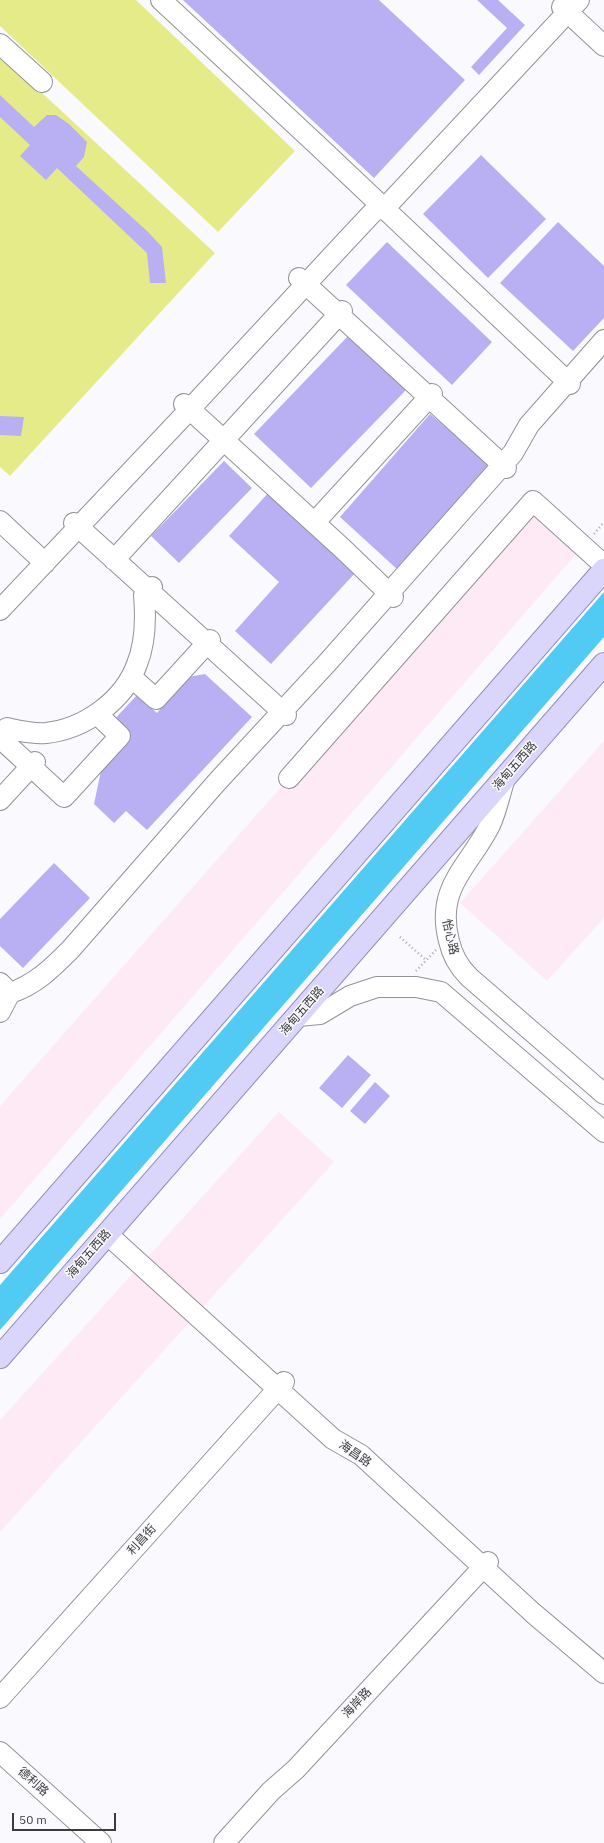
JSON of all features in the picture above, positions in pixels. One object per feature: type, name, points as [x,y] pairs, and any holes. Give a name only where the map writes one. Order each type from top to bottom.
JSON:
[{"type":"main road","points":[[0,1262],[604,570]]},
{"type":"main road","name":"海甸五西路","points":[[0,1357],[604,664]]},
{"type":"street","points":[[161,0],[383,204]]},
{"type":"street","points":[[170,0],[570,380]]},
{"type":"street","points":[[0,610],[41,563],[189,405],[304,279],[369,204],[383,204],[569,5],[604,46]]},
{"type":"street","points":[[0,44],[42,82]]},
{"type":"street","points":[[304,279],[506,464]]},
{"type":"street","points":[[118,560],[343,316]]},
{"type":"street","points":[[3,995],[24,988],[41,978],[66,955],[217,782],[286,712],[506,464],[530,425],[604,340]]},
{"type":"street","points":[[570,380],[604,346]]},
{"type":"street","points":[[314,519],[428,394]]},
{"type":"street","points":[[189,405],[314,519],[392,594]]},
{"type":"street","points":[[289,778],[533,501],[604,565]]},
{"type":"street","points":[[0,521],[41,563]]},
{"type":"street","points":[[78,523],[286,712]]},
{"type":"street","points":[[0,528],[41,563]]},
{"type":"street","points":[[0,602],[41,563]]},
{"type":"street","points":[[97,714],[120,736],[68,793],[1,734],[7,728],[31,733],[46,733],[80,724],[97,714],[115,698],[131,677],[137,665],[143,641],[144,595],[150,589]]},
{"type":"street","points":[[131,677],[156,699],[209,642]]},
{"type":"street","points":[[0,791],[31,762]]},
{"type":"street","points":[[0,800],[31,762]]},
{"type":"street","name":"怡心路","points":[[506,775],[490,824],[460,871],[450,892],[445,913],[449,943],[459,966],[469,977],[604,1094]]},
{"type":"street","points":[[298,1016],[320,1014],[350,996],[377,987],[416,987],[441,992],[604,1132]]},
{"type":"street","name":"海昌路","points":[[111,1229],[281,1385],[366,1451],[485,1564],[533,1613],[604,1673]]},
{"type":"street","name":"利昌街","points":[[0,1698],[281,1385]]},
{"type":"street","name":"海昌路","points":[[485,1564],[538,1607],[580,1637],[604,1658]]},
{"type":"street","name":"海岸路","points":[[224,1843],[272,1791],[301,1764],[485,1564]]},
{"type":"street","name":"德利路","points":[[0,1752],[101,1843]]},
{"type":"street","name":"德利路","points":[[0,1762],[90,1843]]},
{"type":"path","points":[[400,937],[426,960]]},
{"type":"path","points":[[413,974],[440,946]]},
{"type":"shaded area","points":[[533,501],[583,546],[0,1219],[0,1106]]},
{"type":"shaded area","points":[[604,741],[604,918],[547,981],[460,903]]},
{"type":"shaded area","points":[[279,1112],[334,1162],[0,1532],[0,1420]]},
{"type":"green space","points":[[0,0],[136,0],[295,151],[218,232],[0,26]]},
{"type":"green space","points":[[0,54],[215,253],[10,476],[0,467]]},
{"type":"water","points":[[604,592],[604,637],[0,1330],[0,1285]]},
{"type":"building","points":[[183,0],[379,0],[465,80],[374,178]]},
{"type":"building","points":[[477,0],[498,0],[525,25],[479,75],[471,67],[507,28]]},
{"type":"building","points":[[0,95],[34,127],[47,115],[56,115],[69,124],[87,142],[84,157],[76,166],[148,232],[162,247],[166,283],[150,283],[147,253],[57,168],[46,180],[20,156],[30,145],[0,117]]},
{"type":"building","points":[[481,155],[546,219],[488,278],[423,214]]},
{"type":"building","points":[[558,222],[604,266],[604,318],[573,351],[500,283]]},
{"type":"building","points":[[387,242],[492,342],[452,385],[346,285]]},
{"type":"building","points":[[349,335],[406,390],[311,488],[254,434]]},
{"type":"building","points":[[430,414],[491,465],[398,570],[340,517]]},
{"type":"building","points":[[0,416],[24,417],[21,436],[0,435]]},
{"type":"building","points":[[224,461],[252,488],[179,563],[151,536]]},
{"type":"building","points":[[270,491],[357,571],[271,664],[235,631],[279,582],[229,536]]},
{"type":"building","points":[[205,674],[252,717],[147,830],[126,811],[114,823],[94,804],[111,723],[137,695],[157,713],[188,677]]},
{"type":"building","points":[[54,863],[90,898],[23,968],[0,946],[0,919]]},
{"type":"building","points":[[348,1055],[371,1075],[342,1108],[319,1088]]},
{"type":"building","points":[[375,1082],[390,1096],[365,1124],[350,1111]]}]
